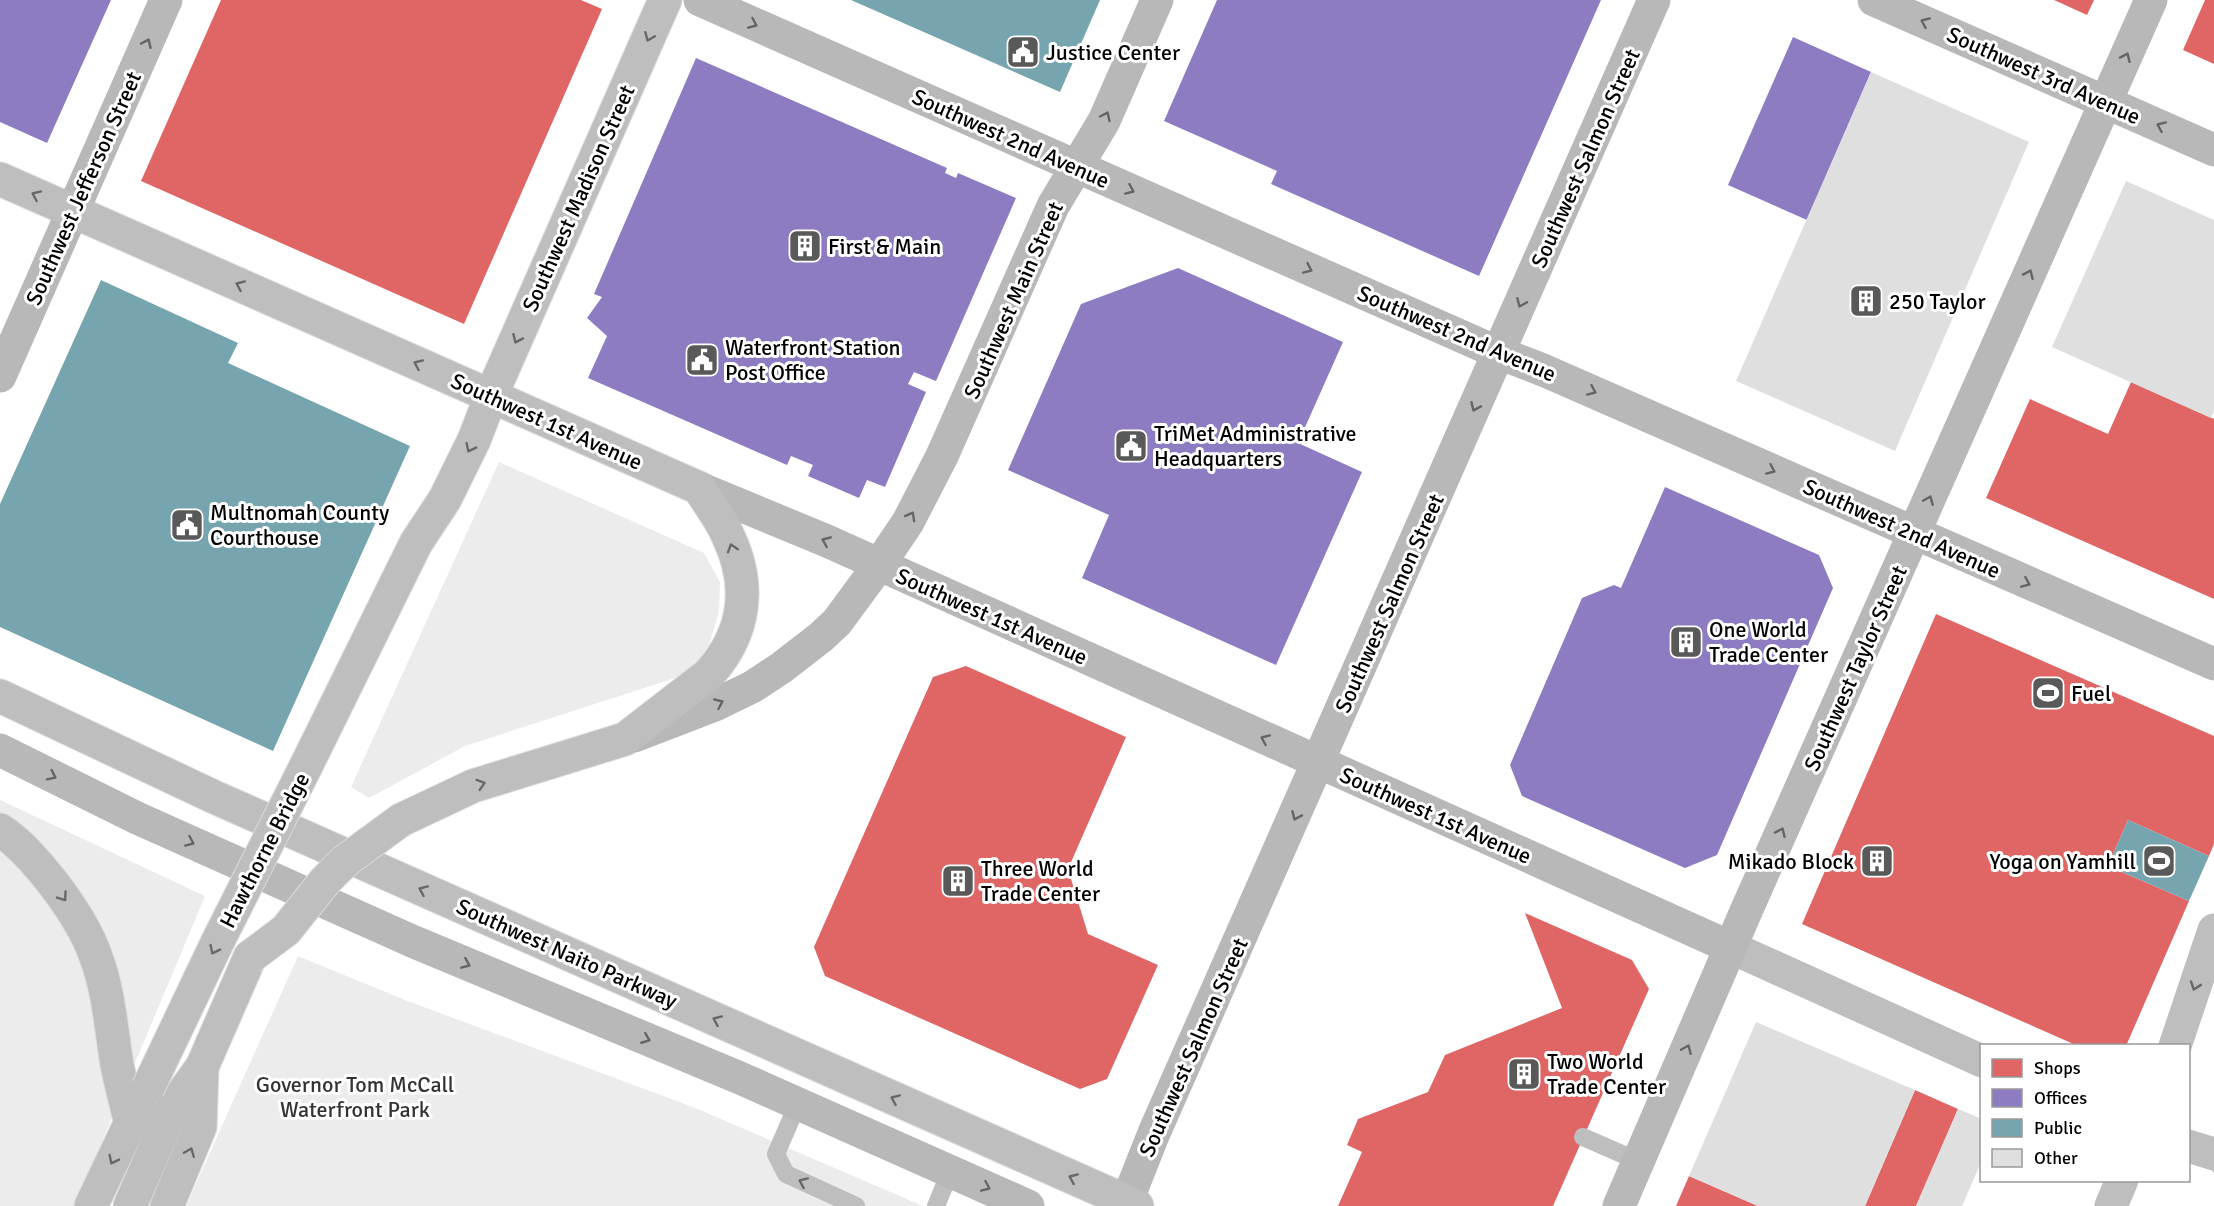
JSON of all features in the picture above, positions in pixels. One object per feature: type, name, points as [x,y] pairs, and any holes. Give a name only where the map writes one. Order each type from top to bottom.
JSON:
[{"type":"main road","name":"Southwest Jefferson Street","points":[[0,376],[166,0]]},
{"type":"main road","name":"Southwest Madison Street","points":[[491,396],[665,0]]},
{"type":"main road","name":"Southwest 2nd Avenue","points":[[700,0],[1499,353],[1544,370],[2214,664]]},
{"type":"main road","name":"Southwest Main Street","points":[[879,565],[908,522],[942,456],[1053,206],[1104,121],[1157,0]]},
{"type":"main road","name":"Southwest Salmon Street","points":[[1130,1204],[1154,1133],[1654,0]]},
{"type":"main road","name":"Southwest 3rd Avenue","points":[[1874,0],[2214,150]]},
{"type":"main road","name":"Southwest Taylor Street","points":[[1618,1206],[1730,947],[2151,0]]},
{"type":"main road","name":"Southwest 1st Avenue","points":[[0,179],[699,488],[879,565],[1980,1060]]},
{"type":"main road","name":"Hawthorne Bridge","points":[[91,1206],[217,943],[315,770],[434,550],[445,499],[474,440],[491,396]]},
{"type":"main road","points":[[625,739],[709,675],[721,661],[738,626],[742,605],[737,563],[729,536],[699,488]]},
{"type":"main road","name":"Hawthorne Bridge","points":[[250,957],[286,930],[325,881],[345,861],[401,819],[473,786],[625,739],[717,704],[752,687],[781,668],[837,622],[879,565]]},
{"type":"main road","name":"Southwest Naito Parkway","points":[[0,696],[212,796],[1130,1204]]},
{"type":"main road","name":"Southwest Naito Parkway","points":[[0,750],[137,818],[402,936],[798,1103],[1028,1206]]},
{"type":"main road","name":"Hawthorne Bridge","points":[[130,1206],[173,1107],[202,1067],[250,957],[254,909],[315,770]]},
{"type":"main road","points":[[0,830],[26,852],[45,873],[73,911],[96,955],[107,997],[119,1074],[131,1123]]},
{"type":"main road","points":[[2176,1044],[2214,930]]},
{"type":"main road","name":"Hawthorne Bridge","points":[[167,1206],[200,1127],[202,1067]]},
{"type":"main road","points":[[2190,1147],[2214,1154]]},
{"type":"main road","points":[[2111,1206],[2121,1182]]},
{"type":"lane","points":[[798,1103],[776,1154],[786,1174],[856,1206]]},
{"type":"lane","points":[[1584,1137],[1638,1161]]},
{"type":"lane","points":[[936,1206],[950,1172]]},
{"type":"green space","points":[[499,462],[704,553],[720,582],[719,612],[709,645],[694,667],[675,678],[465,746],[369,798],[351,787]]},
{"type":"green space","points":[[0,800],[205,896],[75,1206],[0,1206]]},
{"type":"green space","name":"Governor Tom McCall Waterfront Park","points":[[298,956],[405,1000],[693,1107],[923,1206],[186,1206]]},
{"type":"building: Shops","points":[[221,0],[581,0],[602,9],[464,324],[141,181]]},
{"type":"building: Shops","points":[[2054,0],[2094,0],[2087,15]]},
{"type":"building: Shops","points":[[2205,0],[2214,0],[2214,64],[2183,50]]},
{"type":"building: Shops","points":[[2131,382],[2214,419],[2214,599],[1986,498],[2030,399],[2108,434]]},
{"type":"building: Shops","points":[[1936,614],[2214,736],[2214,844],[2209,856],[2128,820],[2108,866],[2189,901],[2127,1044],[2073,1044],[1802,924]]},
{"type":"building: Shops","name":"Three World Trade Center","points":[[966,666],[1126,737],[1068,869],[1088,934],[1158,965],[1107,1079],[1080,1089],[825,976],[814,947],[933,677]]},
{"type":"building: Shops","name":"Two World Trade Center","points":[[1525,913],[1632,960],[1649,989],[1553,1206],[1338,1206],[1362,1152],[1347,1145],[1358,1119],[1428,1092],[1445,1055],[1562,1008]]},
{"type":"building: Shops","points":[[1915,1090],[1958,1109],[1916,1206],[1865,1206]]},
{"type":"building: Shops","points":[[1689,1176],[1758,1206],[1676,1206]]},
{"type":"building: Offices","points":[[0,0],[111,0],[47,143],[0,122]]},
{"type":"building: Offices","points":[[1217,0],[1601,0],[1479,276],[1271,184],[1277,171],[1164,121]]},
{"type":"building: Offices","points":[[1793,37],[1871,72],[1807,220],[1728,185]]},
{"type":"building: Offices","name":"First & Main","points":[[696,58],[947,168],[945,173],[956,178],[958,173],[1016,198],[936,381],[914,372],[908,384],[926,392],[885,487],[867,480],[859,498],[808,476],[813,465],[791,456],[787,465],[588,378],[607,336],[587,318],[602,297],[594,294]]},
{"type":"building: Offices","points":[[1178,268],[1343,342],[1298,443],[1362,472],[1276,665],[1082,578],[1109,515],[1008,470],[1081,304]]},
{"type":"building: Offices","name":"One World Trade Center","points":[[1665,487],[1819,555],[1833,588],[1717,855],[1685,868],[1522,796],[1510,765],[1582,598],[1614,585],[1621,588]]},
{"type":"building: Public","name":"Justice Center","points":[[851,0],[1100,0],[1060,92]]},
{"type":"building: Public","name":"Multnomah County Courthouse","points":[[101,280],[238,343],[228,363],[410,446],[273,751],[0,627],[0,504]]},
{"type":"building: Public","name":"Yoga on Yamhill","points":[[2128,820],[2209,856],[2189,901],[2108,866]]},
{"type":"building: Other","name":"250 Taylor","points":[[1871,72],[2029,142],[1895,451],[1736,381]]},
{"type":"building: Other","points":[[2126,181],[2214,220],[2214,411],[2211,418],[2052,347]]},
{"type":"building: Other","points":[[1756,1022],[1915,1090],[1865,1206],[1758,1206],[1689,1176]]},
{"type":"building: Other","points":[[1958,1109],[1980,1118],[1980,1165],[1962,1206],[1916,1206]]},
{"type":"tram line","points":[[2185,1044],[2191,1010],[2214,940]]},
{"type":"tram line","points":[[2190,1129],[2214,1172]]},
{"type":"place","name":"Justice Center","points":[[1023,52]]},
{"type":"place","name":"First & Main","points":[[805,246]]},
{"type":"place","name":"250 Taylor","points":[[1866,301]]},
{"type":"place","name":"Waterfront Station Post Office","points":[[702,360]]},
{"type":"place","name":"TriMet Administrative Headquarters","points":[[1131,446]]},
{"type":"place","name":"Multnomah County Courthouse","points":[[187,525]]},
{"type":"place","name":"One World Trade Center","points":[[1686,642]]},
{"type":"place","name":"Fuel","points":[[2048,693]]},
{"type":"place","name":"Mikado Block","points":[[1877,861]]},
{"type":"place","name":"Yoga on Yamhill","points":[[2159,861]]},
{"type":"place","name":"Three World Trade Center","points":[[958,881]]},
{"type":"place","name":"Two World Trade Center","points":[[1524,1074]]}]
